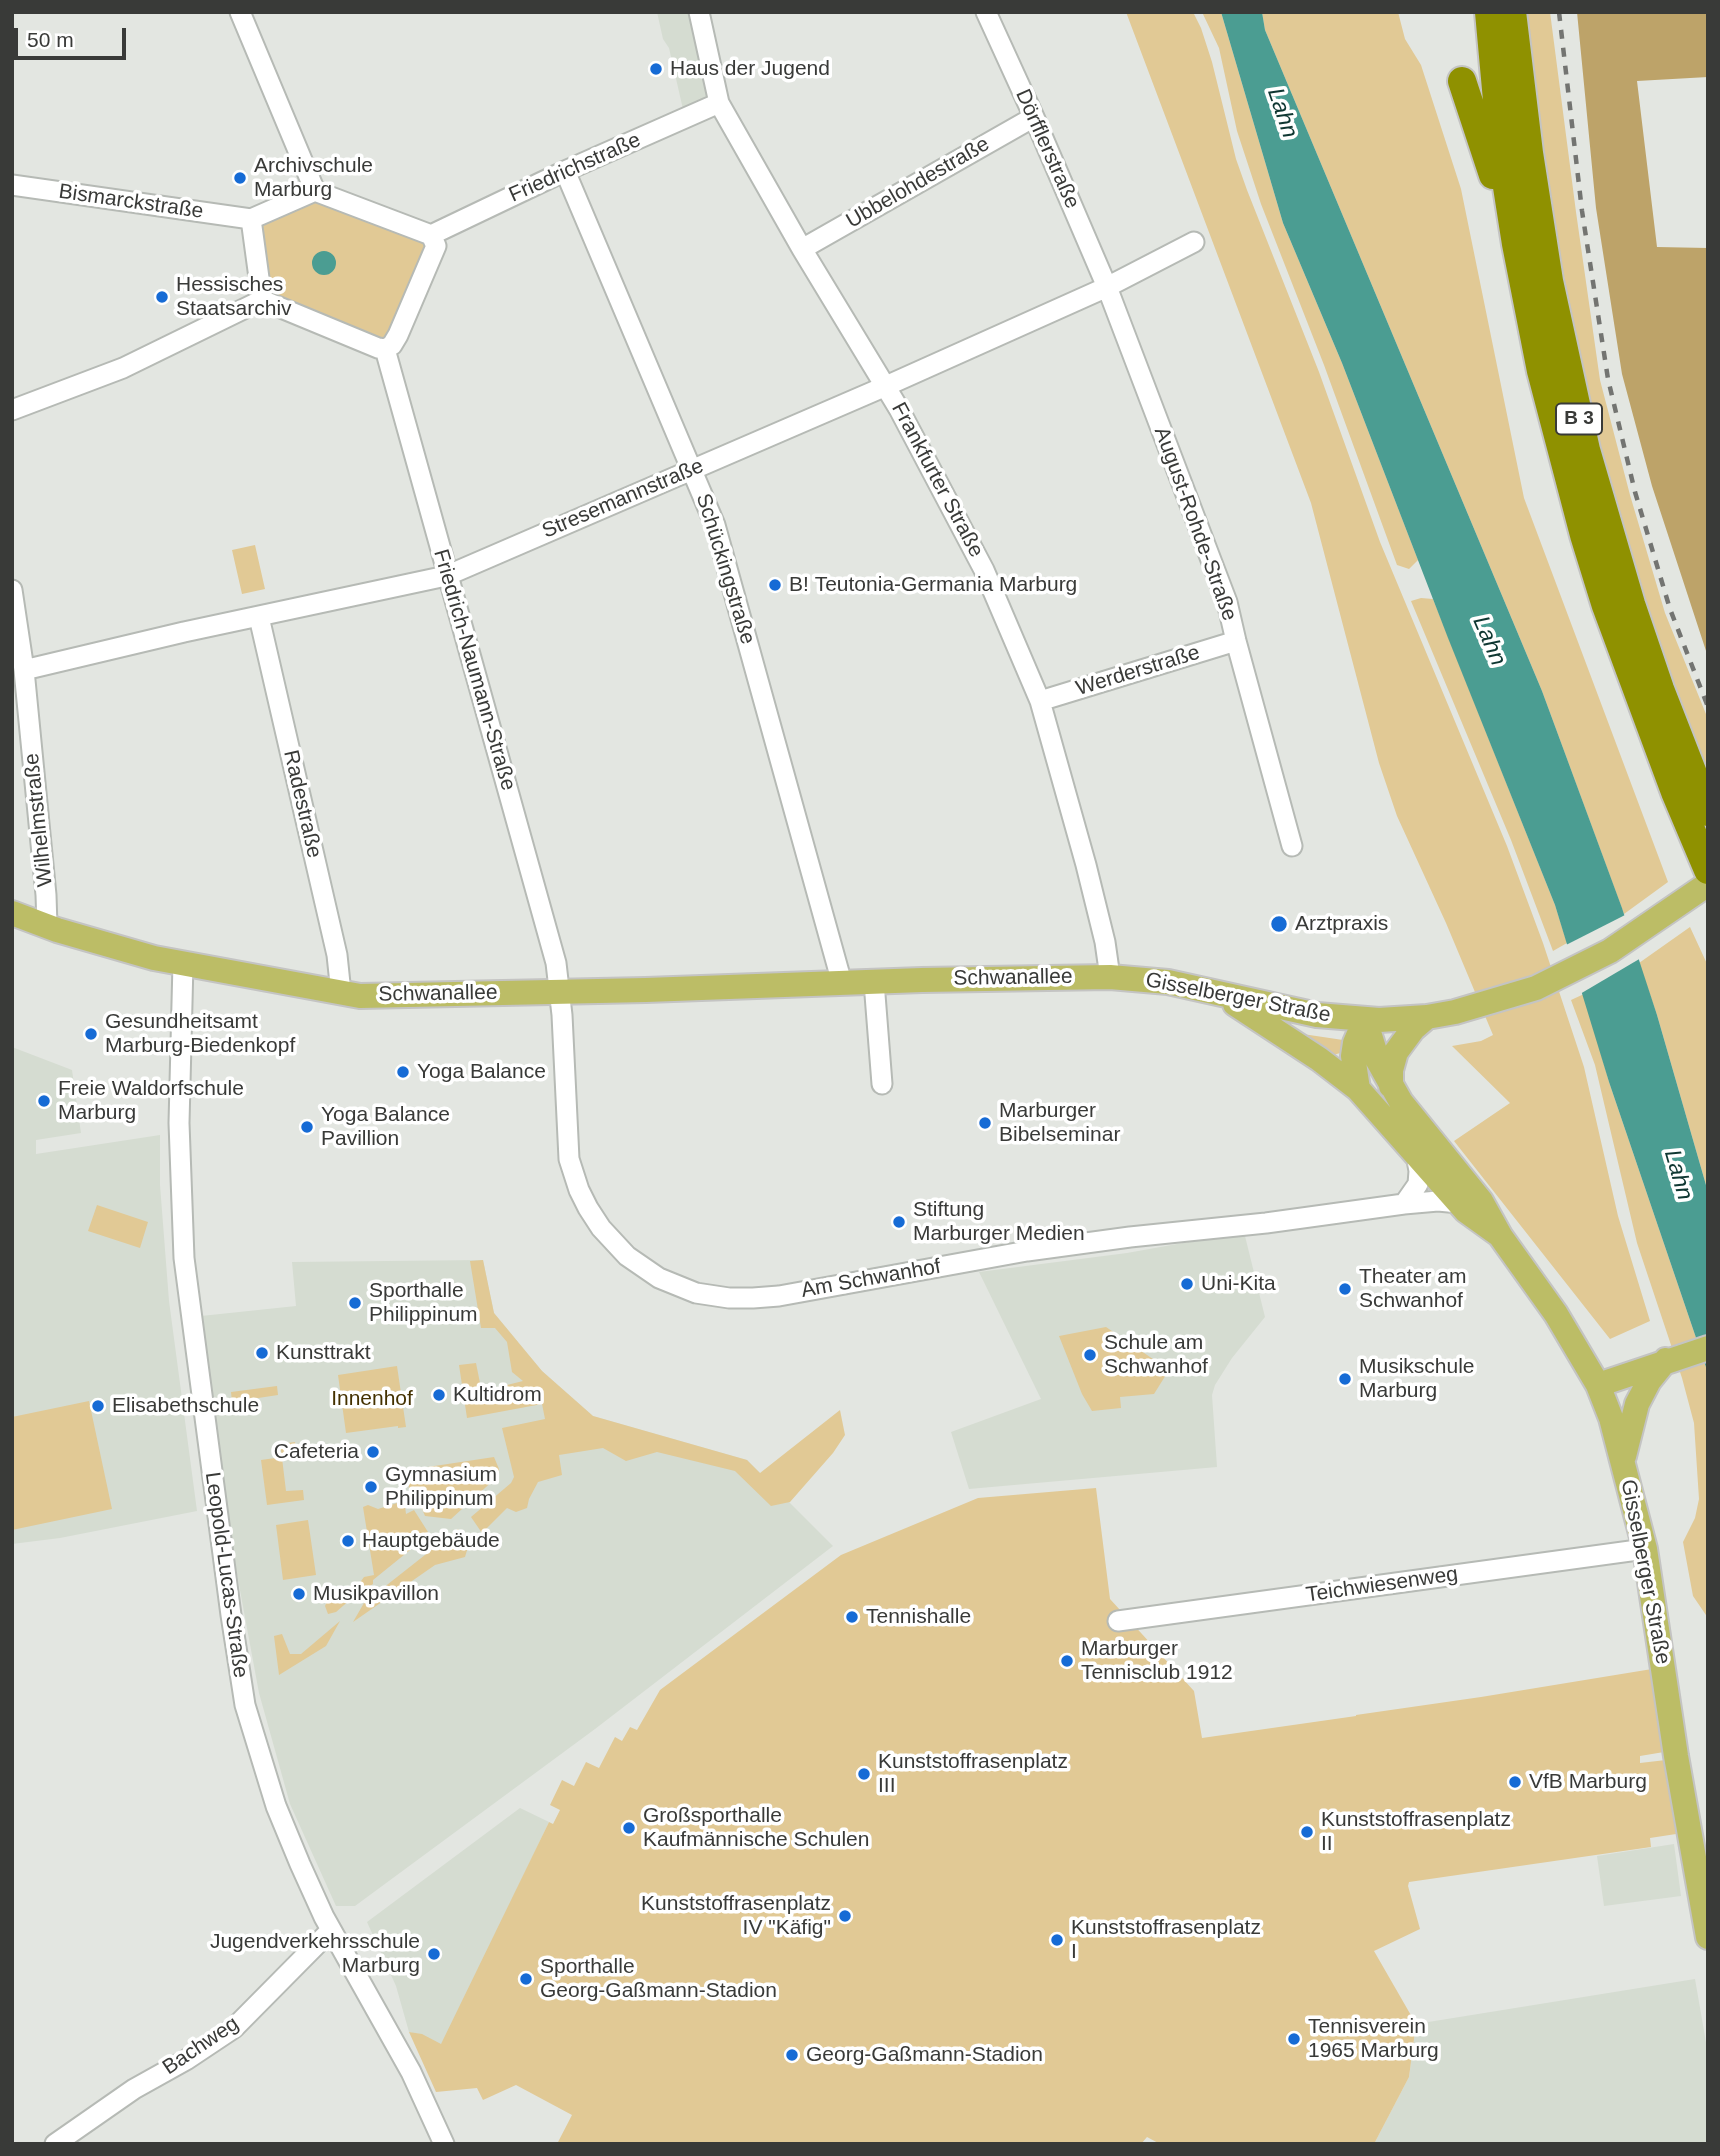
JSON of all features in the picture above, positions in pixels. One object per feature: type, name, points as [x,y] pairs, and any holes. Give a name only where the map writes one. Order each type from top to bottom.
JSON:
[{"type":"highway","name":"B 3","points":[[1489,12],[1502,155],[1541,371],[1606,607],[1675,792],[1708,870]]},
{"type":"highway","name":"B 3","points":[[1512,12],[1527,140],[1549,281],[1586,450],[1639,628],[1708,812]]},
{"type":"highway","points":[[1462,81],[1516,244]]},
{"type":"main road","name":"Gisselberger Straße","points":[[1110,977],[1149,979],[1306,1013],[1365,1020],[1427,1017],[1455,1012],[1536,988],[1610,951],[1708,884]]},
{"type":"main road","name":"Schwanallee","points":[[12,913],[149,957],[341,993],[403,996],[842,982],[1110,977]]},
{"type":"main road","points":[[1220,994],[1320,1059],[1358,1089]]},
{"type":"main road","points":[[1391,1086],[1391,1070],[1396,1052],[1413,1029],[1427,1017]]},
{"type":"main road","name":"Gisselberger Straße","points":[[1365,1020],[1378,1061],[1391,1086],[1413,1119],[1481,1201],[1501,1237],[1560,1320],[1598,1385],[1623,1460],[1645,1549],[1676,1756],[1708,1937]]},
{"type":"main road","name":"Gisselberger Straße","points":[[1365,1020],[1354,1043],[1353,1056],[1358,1089],[1472,1217],[1501,1237]]},
{"type":"main road","points":[[1598,1385],[1708,1348]]},
{"type":"main road","points":[[1623,1460],[1637,1405],[1649,1381],[1666,1360]]},
{"type":"street","points":[[240,12],[315,191]]},
{"type":"street","name":"Frankfurter Straße","points":[[699,12],[719,103],[802,249],[887,386],[984,570],[1040,701],[1086,865],[1105,942],[1110,977]]},
{"type":"street","name":"Dörfflerstraße","points":[[986,12],[1107,287]]},
{"type":"street","name":"Friedrichstraße","points":[[431,235],[565,171],[719,103]]},
{"type":"street","name":"Ubbelohdestraße","points":[[802,249],[1034,117]]},
{"type":"street","name":"Schückingstraße","points":[[565,171],[715,524],[842,982]]},
{"type":"street","name":"Bismarckstraße","points":[[12,185],[251,219]]},
{"type":"street","points":[[12,410],[123,368],[262,300],[385,349],[392,345],[398,335],[436,246],[431,235],[315,191],[251,219],[262,300]]},
{"type":"street","name":"Stresemannstraße","points":[[24,670],[184,632],[446,576],[887,386],[1107,287],[1194,242]]},
{"type":"street","name":"August-Rohde-Straße","points":[[1107,287],[1227,602],[1292,846]]},
{"type":"street","name":"Friedrich-Naumann-Straße","points":[[385,349],[446,576],[556,963],[560,992]]},
{"type":"street","name":"Wilhelmstraße","points":[[12,590],[24,670],[46,895],[55,929]]},
{"type":"street","name":"Radestraße","points":[[259,617],[337,955],[341,993]]},
{"type":"street","name":"Werderstraße","points":[[1040,701],[1236,641]]},
{"type":"street","name":"Leopold-Lucas-Straße","points":[[183,963],[179,1123],[184,1258],[245,1705],[276,1806],[300,1864],[331,1930],[411,2072],[444,2144]]},
{"type":"street","points":[[874,982],[883,1084]]},
{"type":"street","name":"Am Schwanhof","points":[[560,992],[569,1158],[579,1191],[601,1228],[627,1256],[659,1278],[696,1293],[729,1298],[779,1296],[1027,1251],[1404,1204],[1438,1201],[1459,1203]]},
{"type":"street","points":[[1404,1204],[1418,1184],[1416,1154]]},
{"type":"street","name":"Teichwiesenweg","points":[[1118,1621],[1645,1549]]},
{"type":"street","name":"Bachweg","points":[[55,2144],[134,2089],[186,2060],[234,2028],[331,1930]]},
{"type":"shaded area","points":[[657,12],[690,12],[710,107],[685,118],[669,48],[663,39]]},
{"type":"shaded area","points":[[1577,12],[1708,12],[1708,77],[1637,81],[1657,247],[1708,248],[1708,657],[1652,486],[1622,374],[1596,208]]},
{"type":"shaded area","name":"Elisabethschule","points":[[12,1047],[72,1070],[81,1133],[36,1140],[36,1154],[160,1135],[160,1185],[169,1301],[197,1511],[60,1538],[12,1544]]},
{"type":"shaded area","name":"Schule am Schwanhof","points":[[1244,1232],[1265,1317],[1232,1358],[1215,1385],[1212,1395],[1217,1467],[969,1489],[951,1432],[1041,1399],[979,1272],[1127,1253]]},
{"type":"shaded area","points":[[483,1260],[494,1313],[542,1371],[593,1416],[747,1460],[833,1546],[595,1729],[355,1906],[336,1906],[290,1804],[259,1693],[232,1547],[201,1316],[296,1306],[292,1262]]},
{"type":"shaded area","name":"Jugendverkehrsschule Marburg","points":[[520,1808],[549,1822],[454,2022],[441,2045],[422,2035],[409,2032],[396,1986],[367,1922]]},
{"type":"shaded area","points":[[1674,1844],[1681,1896],[1604,1906],[1597,1856]]},
{"type":"shaded area","points":[[1695,1979],[1708,2054],[1708,2144],[1374,2144],[1409,2077],[1416,2024]]},
{"type":"green space","points":[[1126,12],[1193,12],[1201,28],[1236,159],[1247,190],[1319,372],[1380,542],[1507,846],[1543,943],[1584,1067],[1618,1216],[1650,1321],[1610,1339],[1454,1141],[1510,1103],[1452,1046],[1481,1041],[1493,1035],[1397,816],[1379,763],[1311,503]]},
{"type":"green space","points":[[1202,12],[1221,12],[1283,223],[1342,363],[1418,560],[1409,569],[1397,565],[1324,365],[1261,204],[1237,131],[1219,48]]},
{"type":"green space","points":[[1262,12],[1398,12],[1405,39],[1421,65],[1461,189],[1524,498],[1668,882],[1624,914],[1542,691],[1265,30]]},
{"type":"green space","points":[[1527,12],[1550,12],[1600,380],[1665,613],[1708,719],[1708,771],[1664,664],[1617,521],[1584,393],[1538,125]]},
{"type":"green space","points":[[315,195],[434,246],[388,345],[265,297],[253,221]]},
{"type":"green space","points":[[255,545],[265,589],[242,594],[232,550]]},
{"type":"green space","points":[[1433,599],[1555,905],[1567,943],[1553,951],[1511,840],[1411,601]]},
{"type":"green space","points":[[1690,927],[1708,966],[1708,1192],[1657,1015],[1639,963]]},
{"type":"green space","points":[[1584,994],[1609,1082],[1708,1373],[1708,1618],[1693,1596],[1683,1542],[1695,1518],[1699,1499],[1694,1423],[1682,1378],[1637,1243],[1595,1065],[1571,1000]]},
{"type":"green space","points":[[1296,1033],[1343,1040],[1344,1052],[1333,1055]]},
{"type":"green space","points":[[97,1205],[148,1222],[140,1248],[88,1231]]},
{"type":"green space","points":[[483,1260],[494,1313],[542,1371],[593,1416],[747,1460],[760,1473],[840,1410],[845,1435],[833,1453],[790,1502],[771,1506],[735,1471],[657,1452],[626,1461],[603,1448],[559,1455],[562,1475],[538,1482],[527,1508],[516,1512],[507,1508],[482,1533],[471,1517],[511,1483],[514,1477],[502,1428],[545,1419],[542,1404],[467,1418],[459,1365],[476,1363],[481,1388],[491,1389],[523,1381],[512,1372],[507,1342],[495,1328],[481,1328],[470,1261]]},
{"type":"green space","points":[[1106,1327],[1169,1370],[1154,1394],[1120,1397],[1121,1408],[1092,1411],[1082,1394],[1059,1336]]},
{"type":"green space","name":"Innenhof","points":[[397,1366],[406,1427],[346,1433],[338,1375]]},
{"type":"green space","points":[[277,1386],[278,1395],[232,1402],[231,1392]]},
{"type":"green space","points":[[89,1401],[112,1509],[12,1530],[12,1417]]},
{"type":"green space","points":[[295,1442],[297,1455],[282,1458],[286,1491],[303,1490],[304,1500],[267,1505],[261,1460],[282,1457],[280,1444]]},
{"type":"green space","points":[[494,1457],[499,1469],[497,1477],[451,1519],[425,1516],[418,1499],[409,1490],[408,1470]]},
{"type":"green space","name":"Georg-Gaßmann-Stadion","points":[[1096,1488],[1110,1599],[1194,1691],[1202,1738],[1652,1669],[1664,1752],[1640,1756],[1640,1763],[1666,1760],[1676,1834],[1650,1838],[1651,1847],[1409,1882],[1420,1929],[1374,1951],[1416,2024],[1409,2077],[1374,2144],[1160,2144],[1147,2137],[1141,2144],[557,2144],[572,2115],[516,2085],[483,2100],[477,2088],[436,2092],[409,2032],[422,2034],[441,2044],[549,1822],[553,1824],[560,1810],[550,1805],[562,1780],[574,1786],[586,1762],[599,1768],[615,1737],[622,1741],[630,1727],[637,1730],[660,1690],[841,1555],[978,1498]]},
{"type":"green space","points":[[397,1503],[405,1506],[406,1514],[414,1510],[428,1532],[413,1541],[415,1546],[373,1580],[373,1584],[357,1591],[356,1588],[364,1577],[374,1575],[363,1507],[368,1505],[378,1509]]},
{"type":"green space","points":[[308,1520],[316,1575],[283,1580],[276,1525]]},
{"type":"green space","points":[[458,1529],[468,1547],[465,1557],[435,1565],[353,1622],[364,1603]]},
{"type":"green space","points":[[336,1593],[349,1593],[351,1599],[336,1612],[328,1614],[325,1606],[329,1597]]},
{"type":"green space","points":[[340,1621],[326,1646],[279,1675],[274,1636],[282,1634],[290,1654],[301,1654]]},
{"type":"water","name":"Lahn","points":[[1221,12],[1262,12],[1265,30],[1542,691],[1622,908],[1657,1015],[1708,1192],[1708,1373],[1609,1082],[1555,905],[1342,363],[1283,223]]},
{"type":"water","points":[[319,251],[329,251],[336,258],[336,268],[329,275],[319,275],[312,268],[312,258]]},
{"type":"pier","points":[[1627,914],[1641,958],[1580,994],[1564,946]]},
{"type":"railway","points":[[1559,12],[1582,211],[1608,379],[1635,492],[1670,609],[1708,707]]},
{"type":"place","name":"Haus der Jugend","points":[[656,69]]},
{"type":"place","name":"Archivschule Marburg","points":[[240,178]]},
{"type":"place","name":"Hessisches Staatsarchiv","points":[[162,297]]},
{"type":"place","name":"B! Teutonia-Germania Marburg","points":[[775,585]]},
{"type":"place","name":"Arztpraxis","points":[[1279,924]]},
{"type":"place","name":"Gesundheitsamt Marburg-Biedenkopf","points":[[91,1034]]},
{"type":"place","name":"Yoga Balance","points":[[403,1072]]},
{"type":"place","name":"Freie Waldorfschule Marburg","points":[[44,1101]]},
{"type":"place","name":"Marburger Bibelseminar","points":[[985,1123]]},
{"type":"place","name":"Yoga Balance Pavillion","points":[[307,1127]]},
{"type":"place","name":"Stiftung Marburger Medien","points":[[899,1222]]},
{"type":"place","name":"Uni-Kita","points":[[1187,1284]]},
{"type":"place","name":"Theater am Schwanhof","points":[[1345,1289]]},
{"type":"place","name":"Sporthalle Philippinum","points":[[355,1303]]},
{"type":"place","name":"Kunsttrakt","points":[[262,1353]]},
{"type":"place","name":"Schule am Schwanhof","points":[[1090,1355]]},
{"type":"place","name":"Musikschule Marburg","points":[[1345,1379]]},
{"type":"place","name":"Kultidrom","points":[[439,1395]]},
{"type":"place","name":"Elisabethschule","points":[[98,1406]]},
{"type":"place","name":"Cafeteria","points":[[373,1452]]},
{"type":"place","name":"Gymnasium Philippinum","points":[[371,1487]]},
{"type":"place","name":"Hauptgebäude","points":[[348,1541]]},
{"type":"place","name":"Musikpavillon","points":[[299,1594]]},
{"type":"place","name":"Tennishalle","points":[[852,1617]]},
{"type":"place","name":"Marburger Tennisclub 1912","points":[[1067,1661]]},
{"type":"place","name":"Kunststoffrasenplatz III","points":[[864,1774]]},
{"type":"place","name":"VfB Marburg","points":[[1515,1782]]},
{"type":"place","name":"Großsporthalle Kaufmännische Schulen","points":[[629,1828]]},
{"type":"place","name":"Kunststoffrasenplatz II","points":[[1307,1832]]},
{"type":"place","name":"Kunststoffrasenplatz IV \"Käfig\"","points":[[845,1916]]},
{"type":"place","name":"Kunststoffrasenplatz I","points":[[1057,1940]]},
{"type":"place","name":"Jugendverkehrsschule Marburg","points":[[434,1954]]},
{"type":"place","name":"Sporthalle Georg-Gaßmann-Stadion","points":[[526,1979]]},
{"type":"place","name":"Tennisverein 1965 Marburg","points":[[1294,2039]]},
{"type":"place","name":"Georg-Gaßmann-Stadion","points":[[792,2055]]}]
